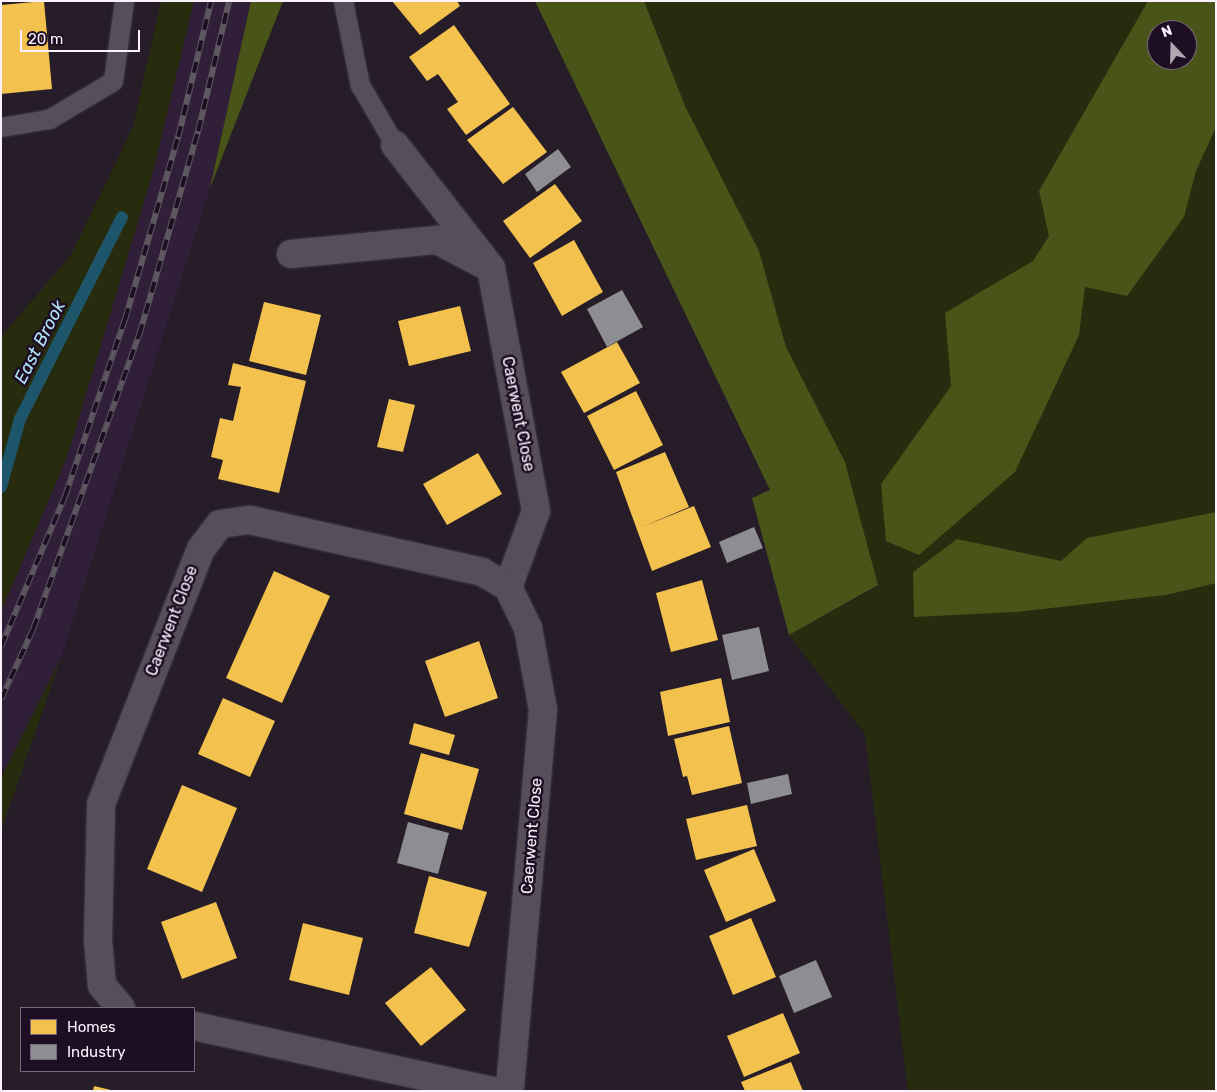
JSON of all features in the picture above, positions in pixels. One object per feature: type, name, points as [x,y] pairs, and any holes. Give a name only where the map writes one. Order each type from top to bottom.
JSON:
[{"type":"street","name":"Caerwent Close","points":[[395,145],[491,268],[536,511],[508,587]]},
{"type":"street","points":[[291,254],[436,240],[491,268]]},
{"type":"street","name":"Caerwent Close","points":[[120,1007],[102,985],[98,940],[101,804],[201,548],[220,524],[250,520],[482,572],[508,587],[528,628],[543,710],[510,1091]]},
{"type":"street","points":[[195,1026],[491,1091]]},
{"type":"lane","points":[[1,126],[49,120],[113,81],[124,1]]},
{"type":"lane","points":[[343,1],[360,85],[395,145]]},
{"type":"shaded area","points":[[194,1],[251,1],[210,188],[61,658],[7,768],[1,766],[1,612],[67,457],[153,172]]},
{"type":"green space","points":[[161,1],[194,1],[153,172],[67,457],[1,612],[1,337],[71,255],[133,127]]},
{"type":"green space","points":[[251,1],[283,1],[210,188]]},
{"type":"green space","points":[[535,1],[644,1],[685,106],[759,251],[786,347],[845,462],[878,585],[789,635],[752,498],[770,490]]},
{"type":"green space","points":[[644,1],[1216,1],[1216,1091],[908,1091],[865,734],[789,635],[878,586],[845,462],[786,347],[759,251],[685,106]]},
{"type":"green space","points":[[1148,1],[1216,1],[1216,127],[1196,171],[1184,217],[1127,296],[1085,287],[1079,335],[1015,472],[919,555],[886,541],[881,484],[951,386],[945,313],[1033,261],[1049,236],[1039,191]]},
{"type":"green space","points":[[1216,512],[1216,583],[1166,595],[1015,612],[914,617],[913,572],[957,539],[1061,561],[1087,538]]},
{"type":"green space","points":[[61,658],[1,831],[1,778]]},
{"type":"building: Homes","points":[[44,1],[52,89],[1,94],[1,5]]},
{"type":"building: Homes","points":[[392,1],[457,1],[460,6],[420,35]]},
{"type":"building: Homes","points":[[454,25],[510,104],[466,135],[447,109],[458,102],[438,74],[427,81],[409,57]]},
{"type":"building: Homes","points":[[513,107],[547,152],[503,184],[467,140]]},
{"type":"building: Homes","points":[[555,184],[582,221],[530,258],[503,221]]},
{"type":"building: Homes","points":[[574,240],[603,292],[562,316],[533,263]]},
{"type":"building: Homes","points":[[264,302],[321,315],[306,375],[249,361]]},
{"type":"building: Homes","points":[[460,306],[471,351],[409,366],[398,321]]},
{"type":"building: Homes","points":[[617,342],[640,383],[584,413],[561,372]]},
{"type":"building: Homes","points":[[233,363],[306,381],[279,493],[218,479],[223,460],[211,457],[220,418],[233,421],[241,387],[228,385]]},
{"type":"building: Homes","points":[[636,391],[663,445],[614,470],[587,416]]},
{"type":"building: Homes","points":[[389,399],[415,405],[403,452],[377,447]]},
{"type":"building: Homes","points":[[665,452],[689,507],[642,527],[694,506],[711,547],[652,571],[616,472]]},
{"type":"building: Homes","points":[[478,453],[502,494],[447,525],[423,484]]},
{"type":"building: Homes","points":[[274,571],[330,596],[282,703],[226,678]]},
{"type":"building: Homes","points":[[702,580],[718,640],[671,652],[656,593]]},
{"type":"building: Homes","points":[[479,641],[498,698],[445,717],[425,661]]},
{"type":"building: Homes","points":[[721,678],[730,722],[668,736],[660,692]]},
{"type":"building: Homes","points":[[223,698],[275,721],[250,777],[198,754]]},
{"type":"building: Homes","points":[[414,723],[455,735],[449,755],[409,744]]},
{"type":"building: Homes","points":[[729,726],[742,783],[692,795],[687,776],[683,777],[674,739]]},
{"type":"building: Homes","points":[[421,753],[479,769],[462,830],[404,814]]},
{"type":"building: Homes","points":[[182,785],[237,808],[202,892],[147,869]]},
{"type":"building: Homes","points":[[747,805],[757,846],[696,860],[686,819]]},
{"type":"building: Homes","points":[[754,849],[776,901],[726,922],[704,870]]},
{"type":"building: Homes","points":[[429,876],[487,892],[469,947],[414,933]]},
{"type":"building: Homes","points":[[216,902],[237,958],[182,979],[161,922]]},
{"type":"building: Homes","points":[[751,918],[776,977],[733,995],[709,936]]},
{"type":"building: Homes","points":[[303,923],[363,938],[349,995],[289,980]]},
{"type":"building: Homes","points":[[431,967],[466,1010],[421,1046],[385,1003]]},
{"type":"building: Homes","points":[[783,1013],[800,1053],[744,1077],[727,1036]]},
{"type":"building: Homes","points":[[791,1062],[803,1091],[745,1091],[741,1082]]},
{"type":"building: Homes","points":[[94,1086],[111,1090],[111,1091],[93,1091]]},
{"type":"building: Industry","points":[[558,149],[571,167],[537,192],[525,174]]},
{"type":"building: Industry","points":[[622,290],[643,327],[607,347],[587,309]]},
{"type":"building: Industry","points":[[754,527],[763,548],[727,563],[719,542]]},
{"type":"building: Industry","points":[[759,627],[769,671],[732,680],[722,635]]},
{"type":"building: Industry","points":[[788,774],[792,794],[751,804],[747,783]]},
{"type":"building: Industry","points":[[408,822],[449,833],[438,874],[397,863]]},
{"type":"building: Industry","points":[[816,960],[832,997],[794,1013],[779,976]]},
{"type":"waterway","name":"East Brook","points":[[1,487],[20,419],[122,217]]},
{"type":"railway","points":[[1,646],[65,496],[125,319],[178,137],[211,1]]},
{"type":"railway","points":[[1,699],[33,629],[139,335],[198,131],[229,1]]}]
